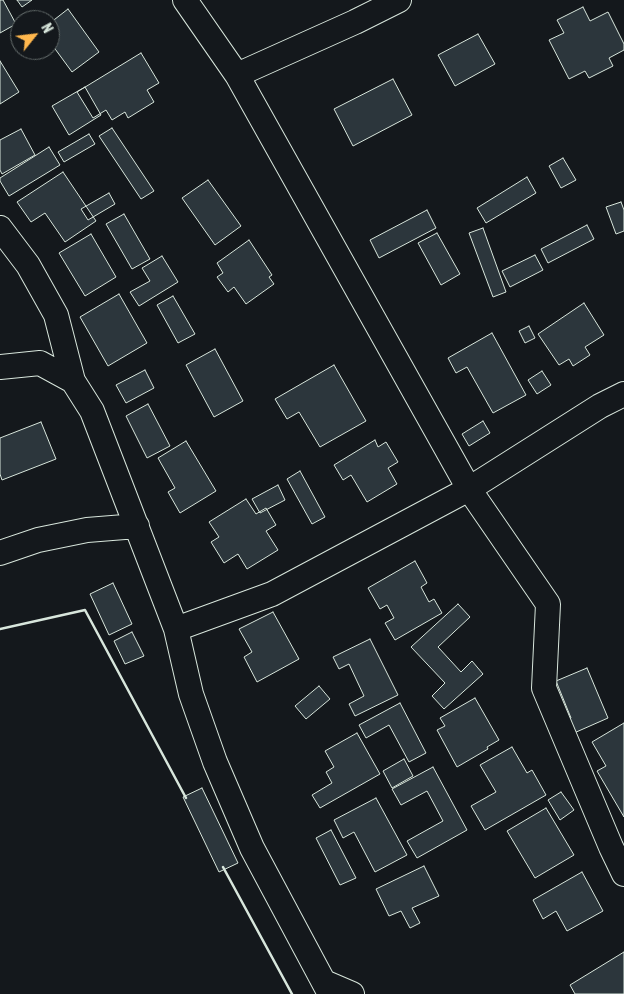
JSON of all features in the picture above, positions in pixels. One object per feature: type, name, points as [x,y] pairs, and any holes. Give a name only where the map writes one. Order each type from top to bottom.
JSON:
[{"type":"street","points":[[186,0],[237,75],[469,489],[548,604],[544,688],[624,874]]},
{"type":"street","points":[[237,75],[399,0]]},
{"type":"street","points":[[0,228],[28,265],[56,315],[72,381],[92,411],[137,526],[176,629],[191,694],[215,762],[252,848],[327,988],[352,994]]},
{"type":"street","points":[[0,367],[40,363],[72,381]]},
{"type":"street","points":[[176,629],[272,594],[469,489],[600,406],[624,394]]},
{"type":"street","points":[[0,553],[38,540],[87,530],[137,526]]},
{"type":"building","points":[[0,0],[3,0],[10,13],[10,27],[0,33]]},
{"type":"building","points":[[17,0],[32,0],[22,7]]},
{"type":"building","points":[[583,7],[590,21],[608,12],[624,44],[624,50],[609,58],[613,66],[589,78],[585,71],[569,79],[549,40],[564,33],[557,20]]},
{"type":"building","points":[[68,9],[99,52],[72,72],[60,56],[60,15]]},
{"type":"building","points":[[478,34],[495,64],[455,86],[438,55]]},
{"type":"building","points":[[141,53],[159,83],[147,90],[154,102],[128,118],[125,112],[112,120],[106,110],[93,118],[77,92]]},
{"type":"building","points":[[0,61],[19,92],[0,104]]},
{"type":"building","points":[[393,79],[412,115],[353,146],[334,109]]},
{"type":"building","points":[[85,87],[101,115],[69,135],[52,106]]},
{"type":"building","points":[[112,128],[154,191],[141,199],[99,136]]},
{"type":"building","points":[[21,129],[35,155],[2,174],[0,170],[0,140]]},
{"type":"building","points":[[89,134],[95,144],[64,162],[58,152]]},
{"type":"building","points":[[49,147],[60,165],[9,196],[0,178]]},
{"type":"building","points":[[563,158],[576,180],[561,188],[549,166]]},
{"type":"building","points":[[63,172],[96,221],[65,242],[45,213],[31,222],[17,202]]},
{"type":"building","points":[[527,177],[536,193],[486,223],[477,208]]},
{"type":"building","points":[[208,180],[241,226],[215,245],[182,198]]},
{"type":"building","points":[[109,193],[115,204],[88,220],[81,209]]},
{"type":"building","points":[[621,202],[624,210],[624,231],[616,234],[606,207]]},
{"type":"building","points":[[427,210],[436,228],[379,258],[370,240]]},
{"type":"building","points":[[124,214],[150,259],[132,269],[106,224]]},
{"type":"building","points":[[587,225],[594,239],[548,263],[541,249]]},
{"type":"building","points":[[483,228],[506,292],[493,297],[469,233]]},
{"type":"building","points":[[437,233],[460,274],[441,285],[418,243]]},
{"type":"building","points":[[91,234],[116,277],[85,296],[59,253]]},
{"type":"building","points":[[249,240],[272,275],[269,277],[274,284],[246,304],[234,287],[228,292],[217,277],[223,273],[217,263]]},
{"type":"building","points":[[535,255],[543,270],[510,287],[502,271]]},
{"type":"building","points":[[162,256],[178,282],[139,306],[130,292],[150,281],[142,268]]},
{"type":"building","points":[[119,294],[147,343],[108,366],[80,317]]},
{"type":"building","points":[[173,296],[195,334],[178,343],[157,305]]},
{"type":"building","points":[[584,303],[604,335],[585,347],[590,355],[573,366],[569,359],[559,365],[538,334]]},
{"type":"building","points":[[529,326],[535,338],[525,343],[519,331]]},
{"type":"building","points":[[492,333],[526,395],[493,413],[467,367],[456,373],[448,358]]},
{"type":"building","points":[[215,349],[243,401],[214,417],[186,365]]},
{"type":"building","points":[[334,365],[366,421],[320,447],[299,412],[287,419],[275,399]]},
{"type":"building","points":[[145,370],[154,388],[126,403],[116,385]]},
{"type":"building","points":[[542,371],[551,385],[537,394],[528,380]]},
{"type":"building","points":[[148,404],[170,446],[147,458],[126,416]]},
{"type":"building","points":[[483,421],[490,433],[469,446],[462,434]]},
{"type":"building","points":[[41,422],[56,459],[2,480],[0,474],[0,438]]},
{"type":"building","points":[[375,440],[378,447],[386,442],[398,462],[388,468],[397,484],[367,502],[351,475],[343,480],[334,465]]},
{"type":"building","points":[[186,441],[216,491],[180,513],[168,492],[175,488],[158,458]]},
{"type":"building","points":[[300,471],[325,517],[312,524],[287,479]]},
{"type":"building","points":[[278,485],[285,500],[260,513],[252,499]]},
{"type":"building","points":[[246,499],[256,514],[266,508],[276,525],[266,531],[278,550],[247,569],[238,554],[224,563],[211,542],[219,537],[209,522]]},
{"type":"building","points":[[415,561],[427,583],[421,587],[429,602],[434,599],[442,613],[395,640],[385,623],[394,618],[387,605],[380,609],[368,588]]},
{"type":"building","points":[[113,583],[132,624],[109,635],[90,594]]},
{"type":"building","points":[[458,604],[470,617],[438,647],[461,672],[472,661],[483,674],[444,709],[432,696],[445,683],[411,647]]},
{"type":"building","points":[[273,612],[299,659],[257,682],[244,657],[252,652],[239,629]]},
{"type":"building","points":[[132,632],[144,656],[125,664],[114,641]]},
{"type":"building","points":[[370,639],[398,695],[355,716],[349,704],[364,696],[349,664],[339,669],[333,657]]},
{"type":"building","points":[[587,668],[608,718],[574,733],[568,719],[571,718],[556,681]]},
{"type":"building","points":[[319,686],[330,699],[306,719],[295,706]]},
{"type":"building","points":[[475,698],[499,740],[487,747],[488,749],[457,767],[437,730],[445,726],[440,718]]},
{"type":"building","points":[[400,703],[426,753],[409,762],[389,725],[366,738],[359,725]]},
{"type":"building","points":[[624,723],[624,817],[597,771],[606,766],[592,742]]},
{"type":"building","points":[[357,733],[380,774],[320,808],[312,795],[332,783],[326,772],[334,767],[325,751]]},
{"type":"building","points":[[512,747],[527,773],[532,770],[546,795],[485,830],[471,806],[496,792],[480,765]]},
{"type":"building","points":[[404,759],[413,776],[392,788],[383,771]]},
{"type":"building","points":[[433,767],[467,830],[417,858],[407,841],[443,821],[427,791],[401,805],[392,789]]},
{"type":"building","points":[[202,788],[238,863],[219,872],[183,797]]},
{"type":"building","points":[[561,792],[574,810],[560,820],[548,800]]},
{"type":"building","points":[[376,798],[407,855],[375,872],[354,832],[343,838],[334,820]]},
{"type":"building","points":[[546,808],[574,855],[535,878],[507,831]]},
{"type":"building","points":[[331,830],[356,878],[340,885],[316,838]]},
{"type":"building","points":[[424,866],[439,896],[412,908],[420,923],[410,928],[401,911],[389,916],[376,889]]},
{"type":"building","points":[[582,872],[603,911],[567,931],[556,911],[543,919],[533,900]]},
{"type":"building","points":[[624,952],[624,994],[575,994],[570,985]]},
{"type":"wall","points":[[0,629],[85,610],[186,798]]},
{"type":"wall","points":[[223,867],[292,994]]}]
